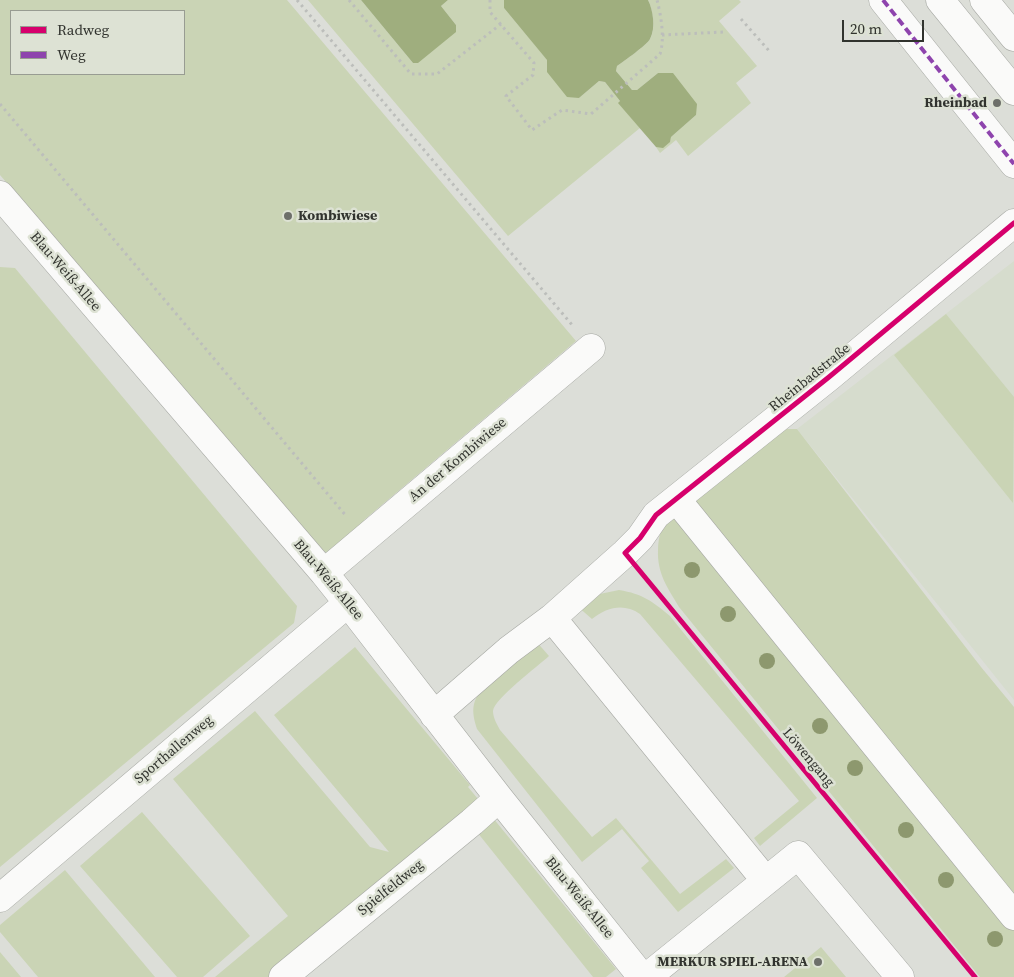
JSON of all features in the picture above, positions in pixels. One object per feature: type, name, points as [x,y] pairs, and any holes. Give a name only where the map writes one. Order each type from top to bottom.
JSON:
[{"type":"street","points":[[883,0],[1014,164]]},
{"type":"street","points":[[940,0],[1014,91]]},
{"type":"street","points":[[984,0],[1014,37]]},
{"type":"street","name":"Blau-Weiß-Allee","points":[[0,195],[324,573],[499,798],[642,977]]},
{"type":"street","name":"Rheinbadstraße","points":[[434,715],[509,650],[552,618],[625,553],[640,538],[656,515],[830,377],[1014,223]]},
{"type":"street","name":"An der Kombiwiese","points":[[324,573],[592,348]]},
{"type":"street","points":[[677,500],[1014,916]]},
{"type":"street","name":"Sporthallenweg","points":[[0,898],[348,603]]},
{"type":"street","points":[[552,618],[766,881]]},
{"type":"street","name":"Spielfeldweg","points":[[283,977],[499,798]]},
{"type":"street","points":[[647,977],[798,854],[900,977]]},
{"type":"path","points":[[297,0],[592,348]]},
{"type":"path","points":[[349,0],[411,74],[437,74],[500,24]]},
{"type":"path","points":[[490,0],[490,12],[534,62],[533,75],[506,96],[532,130],[562,110],[591,114],[660,54],[662,35],[657,0]]},
{"type":"path","points":[[741,19],[771,53]]},
{"type":"path","points":[[662,35],[724,32]]},
{"type":"path","points":[[0,104],[366,538]]},
{"type":"shaded area","name":"Kombiwiese","points":[[0,0],[287,0],[576,341],[364,520],[369,526],[337,552],[327,553],[317,547],[0,175]]},
{"type":"shaded area","points":[[308,0],[361,0],[413,63],[456,25],[441,6],[448,0],[504,0],[504,8],[579,98],[599,81],[605,82],[620,101],[619,103],[640,128],[508,236]]},
{"type":"shaded area","points":[[361,0],[448,0],[441,6],[456,25],[456,32],[418,63],[413,63]]},
{"type":"shaded area","points":[[504,0],[648,0],[653,19],[652,35],[648,42],[617,66],[616,71],[632,90],[637,90],[658,73],[673,73],[697,104],[696,115],[671,137],[670,142],[663,148],[656,147],[618,103],[620,101],[605,82],[599,81],[579,98],[567,97],[547,72],[547,60],[504,8]]},
{"type":"shaded area","points":[[648,0],[739,0],[741,2],[719,21],[757,66],[736,83],[751,103],[688,156],[676,140],[660,153],[656,147],[660,147],[670,141],[671,137],[696,115],[658,73],[637,90],[632,90],[616,71],[617,66],[648,42],[652,35],[653,20]]},
{"type":"shaded area","points":[[1014,261],[1014,700],[797,429]]},
{"type":"shaded area","points":[[0,267],[15,268],[297,606],[294,623],[0,867]]},
{"type":"shaded area","points":[[946,314],[1014,397],[1013,503],[894,355]]},
{"type":"shaded area","points":[[787,429],[797,429],[1014,707],[1014,977],[980,977],[679,607],[661,574],[658,559],[659,540],[661,531],[671,518],[770,436]]},
{"type":"shaded area","points":[[619,590],[647,599],[670,616],[817,798],[760,846],[754,838],[799,801],[640,614],[628,608],[616,608],[610,609],[592,619],[577,606],[595,595]]},
{"type":"shaded area","points":[[535,640],[549,656],[508,691],[495,706],[493,714],[495,721],[500,730],[592,837],[616,818],[680,894],[726,859],[734,868],[678,912],[641,868],[649,861],[622,829],[582,862],[477,729],[473,709],[475,700],[481,690]]},
{"type":"shaded area","points":[[355,647],[470,785],[468,787],[483,805],[272,977],[215,977],[288,916],[173,779],[255,711],[370,847],[389,852],[274,715]]},
{"type":"shaded area","points":[[142,812],[250,936],[203,977],[177,977],[80,866]]},
{"type":"shaded area","points":[[493,818],[616,969],[606,977],[593,977],[477,832]]},
{"type":"shaded area","points":[[65,870],[155,977],[38,977],[0,932],[0,925]]},
{"type":"shaded area","name":"MERKUR SPIEL-ARENA","points":[[821,947],[846,977],[784,977]]},
{"type":"shaded area","points":[[0,952],[21,977],[0,977]]},
{"type":"marked path","points":[[883,0],[1014,164]]},
{"type":"cycle path","name":"Löwengang","points":[[975,977],[625,553],[640,538],[656,515],[829,377],[1014,223]]},
{"type":"place","name":"Rheinbad","points":[[997,103]]},
{"type":"place","name":"Kombiwiese","points":[[288,216]]},
{"type":"place","name":"MERKUR SPIEL-ARENA","points":[[818,962]]}]
